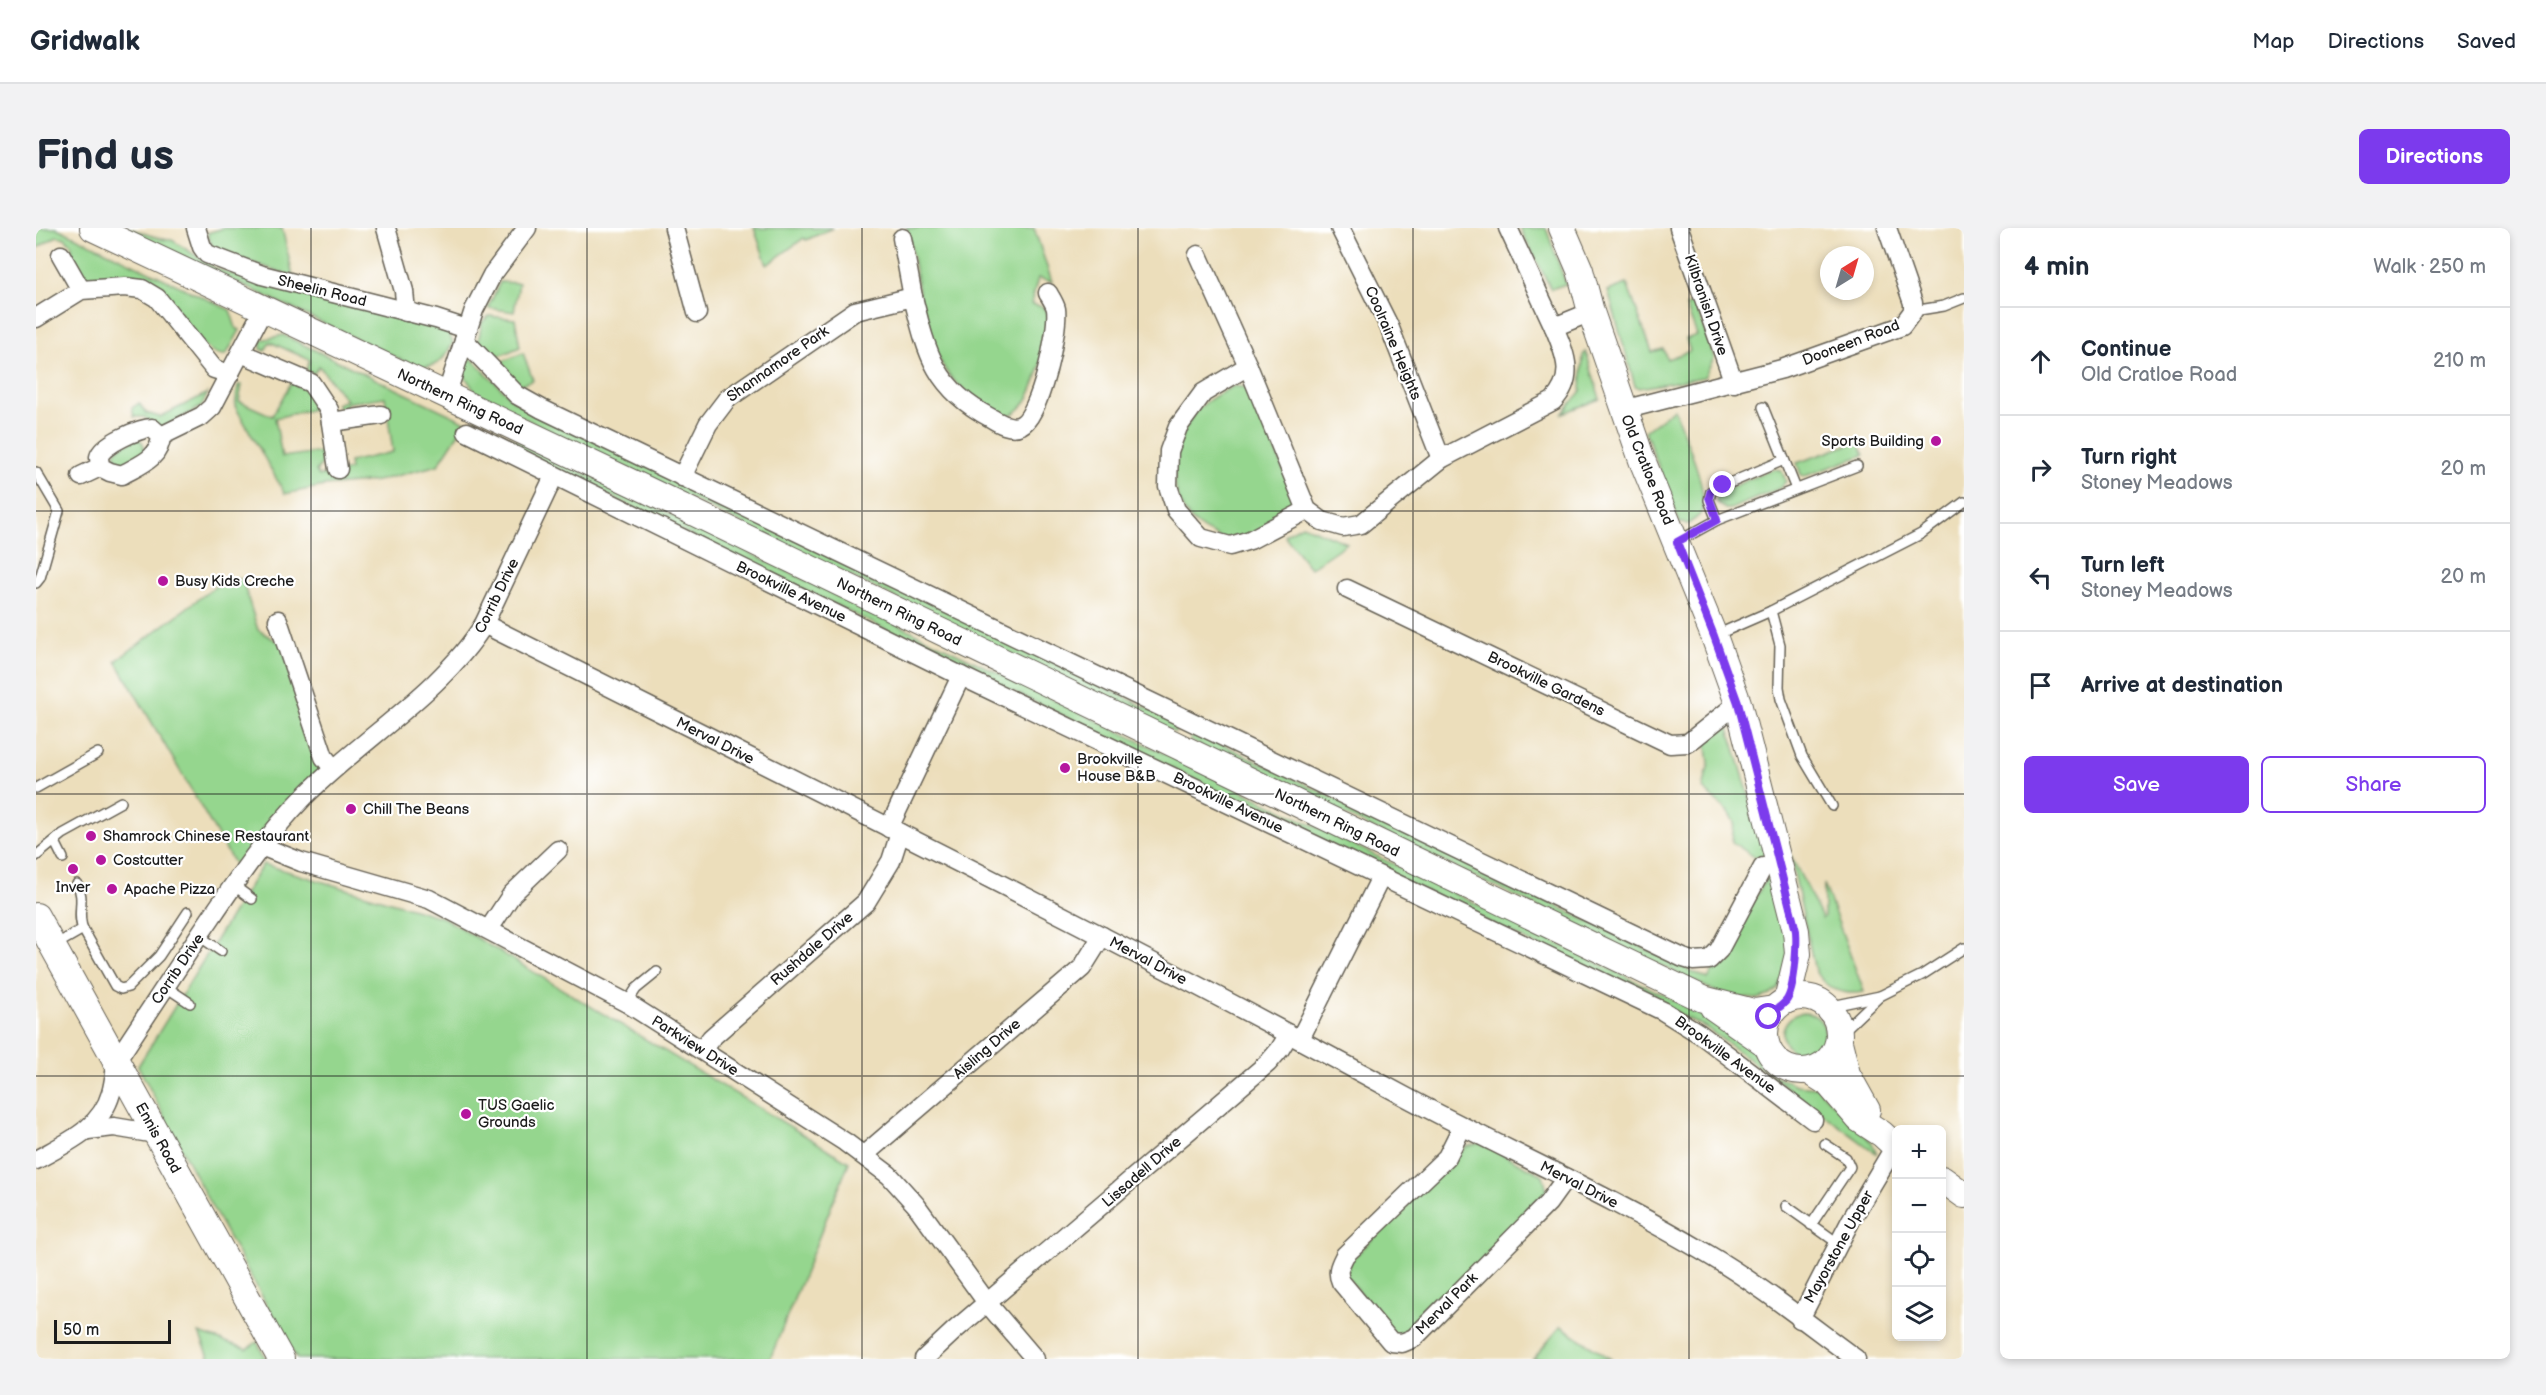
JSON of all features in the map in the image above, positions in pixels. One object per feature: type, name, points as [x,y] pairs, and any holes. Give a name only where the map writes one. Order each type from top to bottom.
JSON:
[{"type":"main road","name":"Northern Ring Road","points":[[93,228],[645,489],[1183,734],[1703,999]]},
{"type":"main road","name":"Old Cratloe Road","points":[[1562,228],[1580,270],[1591,312],[1623,410],[1714,636],[1738,703],[1789,898],[1798,954],[1822,1004]]},
{"type":"main road","name":"Ennis Road","points":[[36,916],[282,1359]]},
{"type":"main road","name":"Old Cratloe Road","points":[[1780,1005],[1798,954]]},
{"type":"main road","points":[[1703,999],[1754,1012],[1802,997],[1822,1004],[1838,1024],[1846,1074],[1891,1142]]},
{"type":"main road","points":[[1703,999],[1766,1044]]},
{"type":"main road","points":[[1780,1005],[1766,1026],[1766,1044],[1772,1056],[1782,1066],[1795,1071],[1809,1071],[1828,1061],[1839,1039]]},
{"type":"main road","points":[[1809,1071],[1828,1083],[1859,1119],[1891,1142]]},
{"type":"main road","points":[[1946,1182],[1964,1195]]},
{"type":"street","name":"Sheelin Road","points":[[196,228],[202,247],[207,254],[262,275],[406,312],[466,334]]},
{"type":"street","points":[[386,228],[404,291],[406,312]]},
{"type":"street","points":[[446,396],[466,334],[492,275],[527,228]]},
{"type":"street","points":[[674,228],[697,313]]},
{"type":"street","name":"Coolraine Heights","points":[[1340,228],[1389,326],[1441,459]]},
{"type":"street","points":[[1198,255],[1248,366],[1307,510],[1322,521],[1343,527],[1361,524],[1441,459],[1553,401],[1559,394],[1567,376],[1568,362],[1508,228]]},
{"type":"street","name":"Kilbranish Drive","points":[[1679,228],[1734,383]]},
{"type":"street","name":"Dooneen Road","points":[[1623,410],[1782,369],[1902,326],[1913,311],[1912,295],[1887,228]]},
{"type":"street","points":[[902,238],[913,297],[930,360],[942,379],[958,397],[974,409],[1008,426],[1020,425],[1028,418],[1046,374],[1053,341],[1056,309],[1048,293]]},
{"type":"street","points":[[61,255],[81,290]]},
{"type":"street","points":[[36,318],[81,290],[126,287],[142,289],[157,298],[214,369],[230,375]]},
{"type":"street","name":"Shannamore Park","points":[[682,477],[708,423],[727,399],[855,311],[913,297]]},
{"type":"street","points":[[161,436],[202,416],[220,396],[264,308]]},
{"type":"street","points":[[1554,327],[1591,312]]},
{"type":"street","points":[[466,334],[517,395],[1183,734],[1668,952],[1693,961],[1709,960],[1719,950],[1763,867]]},
{"type":"street","points":[[241,353],[311,383],[329,410],[338,469]]},
{"type":"street","points":[[1248,366],[1203,393],[1178,427],[1169,451],[1168,486],[1176,510],[1201,538],[1230,546],[1250,540],[1307,510]]},
{"type":"street","points":[[331,422],[381,415]]},
{"type":"street","points":[[141,428],[152,428],[161,436],[161,447],[153,457],[122,475],[100,466],[99,456],[105,448],[141,428]]},
{"type":"street","name":"Brookville Avenue","points":[[467,432],[961,675],[1672,1016],[1700,1034],[1813,1120]]},
{"type":"street","points":[[81,476],[100,466]]},
{"type":"street","name":"Corrib Drive","points":[[117,1060],[233,885],[282,821],[333,768],[424,692],[470,647],[484,624],[554,476]]},
{"type":"street","name":"Brookville Gardens","points":[[1347,589],[1670,744],[1688,743],[1738,703]]},
{"type":"street","points":[[278,620],[324,757],[333,768]]},
{"type":"street","name":"Merval Drive","points":[[484,624],[895,830],[1294,1036],[1462,1127],[1566,1178],[1713,1257],[1800,1318]]},
{"type":"street","name":"Rushdale Drive","points":[[702,1050],[711,1038],[866,903],[891,861],[895,830],[961,675]]},
{"type":"street","name":"Parkview Drive","points":[[261,846],[301,862],[429,898],[627,1003],[864,1155],[889,1175],[916,1205],[988,1304],[1035,1359]]},
{"type":"street","points":[[489,929],[512,894],[558,850]]},
{"type":"street","name":"Lissadell Drive","points":[[988,1304],[1268,1063],[1294,1036],[1381,877]]},
{"type":"street","name":"Aisling Drive","points":[[864,1155],[1082,968],[1102,936]]},
{"type":"street","points":[[36,1160],[88,1130],[101,1114],[111,1094],[117,1060]]},
{"type":"street","points":[[88,1130],[114,1127],[156,1134]]},
{"type":"street","name":"Merval Park","points":[[1462,1127],[1447,1157],[1345,1256],[1339,1266],[1338,1276],[1341,1282],[1391,1342],[1402,1343],[1413,1338],[1548,1203],[1566,1178]]},
{"type":"street","name":"Mayorstone Upper","points":[[1856,1359],[1800,1318],[1891,1142]]},
{"type":"street","points":[[924,1359],[988,1304]]},
{"type":"lane","points":[[1913,311],[1944,306],[1964,298]]},
{"type":"lane","points":[[1763,407],[1796,489]]},
{"type":"lane","points":[[1717,520],[1709,500],[1711,490],[1784,460]]},
{"type":"lane","points":[[1677,542],[1717,520],[1857,466]]},
{"type":"lane","points":[[36,472],[59,511],[40,578],[36,583]]},
{"type":"lane","points":[[1714,636],[1771,611],[1921,534],[1964,502]]},
{"type":"lane","points":[[1771,611],[1780,645],[1778,675],[1781,699],[1802,756],[1832,806]]},
{"type":"lane","points":[[36,788],[98,753]]},
{"type":"lane","points":[[36,856],[63,834],[121,802]]},
{"type":"lane","points":[[55,842],[63,858]]},
{"type":"lane","points":[[77,884],[83,896],[80,919],[83,929],[115,986],[121,989],[128,987],[159,956],[188,912]]},
{"type":"lane","points":[[233,885],[252,899]]},
{"type":"lane","points":[[53,946],[83,929]]},
{"type":"lane","points":[[200,936],[221,951]]},
{"type":"lane","points":[[1822,1004],[1880,996],[1922,975],[1964,948]]},
{"type":"lane","points":[[159,956],[177,969]]},
{"type":"lane","points":[[627,1003],[636,989],[657,972]]},
{"type":"lane","points":[[166,987],[190,1003]]},
{"type":"lane","points":[[1839,1039],[1880,996]]},
{"type":"lane","points":[[1811,1225],[1850,1167],[1846,1158],[1825,1144]]},
{"type":"lane","points":[[1786,1206],[1839,1244]]},
{"type":"green space","points":[[36,228],[57,228],[230,310],[236,328],[240,330],[226,355],[218,354],[205,346],[156,286],[134,280],[110,282],[88,279],[79,273],[72,260],[71,244],[65,238],[57,236],[36,249]]},
{"type":"green space","points":[[122,228],[159,239],[172,240],[215,268],[259,283],[437,327],[448,332],[453,343],[439,362],[430,366],[416,367]]},
{"type":"green space","points":[[224,228],[282,228],[293,276],[213,248],[207,233]]},
{"type":"green space","points":[[754,228],[833,228],[806,240],[804,238],[767,265]]},
{"type":"green space","points":[[906,228],[1034,228],[1052,282],[1038,278],[1031,304],[1043,307],[1049,314],[1048,324],[1039,371],[1026,401],[1018,410],[1008,415],[996,412],[966,391],[942,364],[924,316]]},
{"type":"green space","points":[[1520,228],[1546,228],[1566,284],[1551,289]]},
{"type":"green space","points":[[500,282],[519,283],[514,312],[488,308]]},
{"type":"green space","points":[[1627,284],[1652,352],[1663,349],[1667,359],[1690,351],[1686,339],[1697,335],[1686,306],[1695,303],[1714,358],[1704,377],[1639,388],[1635,386],[1608,291]]},
{"type":"green space","points":[[489,316],[515,319],[520,347],[494,358],[478,342],[482,322]]},
{"type":"green space","points":[[283,335],[466,422],[438,465],[377,481],[324,486],[285,494],[235,406],[238,385],[242,385],[239,401],[272,416],[291,383],[307,390],[318,408],[275,418],[282,457],[326,451],[325,459],[316,471],[319,476],[350,470],[349,462],[393,452],[385,397],[346,403],[347,416],[336,404],[346,400],[319,366],[313,374],[306,370],[310,360],[270,342],[265,351],[261,349],[261,340]]},
{"type":"green space","points":[[1586,352],[1600,399],[1563,413],[1581,391],[1583,355]]},
{"type":"green space","points":[[523,353],[533,380],[523,384],[513,383],[500,368],[503,361]]},
{"type":"green space","points":[[470,357],[514,401],[1178,723],[1175,733],[478,396],[464,375],[463,365]]},
{"type":"green space","points":[[1234,386],[1251,388],[1294,497],[1294,505],[1255,533],[1246,538],[1230,541],[1198,525],[1186,513],[1175,484],[1175,468],[1182,435],[1194,414],[1209,400]]},
{"type":"green space","points":[[208,393],[201,407],[160,429],[144,417],[134,417],[132,408],[139,403],[146,413],[160,417]]},
{"type":"green space","points":[[1674,409],[1694,460],[1702,488],[1702,511],[1688,524],[1680,523],[1645,431]]},
{"type":"green space","points":[[475,420],[1722,1023],[1748,1043],[1763,1067],[1774,1075],[1796,1085],[1816,1087],[1871,1141],[1877,1154],[1705,1027],[470,428]]},
{"type":"green space","points":[[137,438],[143,445],[144,454],[123,465],[115,454],[117,449]]},
{"type":"green space","points":[[1859,441],[1864,455],[1805,476],[1801,475],[1797,463]]},
{"type":"green space","points":[[1773,469],[1781,470],[1786,481],[1780,488],[1731,509],[1725,509],[1716,501],[1720,492]]},
{"type":"green space","points":[[1302,525],[1347,543],[1310,568],[1284,535]]},
{"type":"green space","points":[[242,579],[258,630],[282,644],[320,770],[236,867],[116,661],[224,580]]},
{"type":"green space","points":[[1728,725],[1771,868],[1732,842],[1734,822],[1727,811],[1703,789],[1709,763],[1706,740]]},
{"type":"green space","points":[[1195,731],[1708,979],[1771,870],[1786,919],[1789,964],[1779,988],[1770,995],[1757,999],[1727,997],[1190,741]]},
{"type":"green space","points":[[1790,854],[1822,918],[1824,917],[1824,884],[1864,992],[1849,993],[1836,990],[1824,982],[1815,971]]},
{"type":"green space","name":"TUS Gaelic Grounds","points":[[263,864],[444,918],[849,1162],[770,1359],[297,1359],[208,1200],[138,1066]]},
{"type":"green space","points":[[1804,1013],[1819,1019],[1825,1034],[1819,1049],[1804,1055],[1789,1049],[1783,1034],[1789,1019]]},
{"type":"green space","points":[[1480,1143],[1543,1175],[1547,1190],[1545,1196],[1412,1330],[1398,1334],[1391,1332],[1345,1275],[1350,1261],[1466,1147]]},
{"type":"green space","points":[[1561,1326],[1611,1359],[1533,1359]]},
{"type":"green space","points":[[199,1333],[247,1349],[257,1342],[266,1359],[210,1359]]},
{"type":"place","name":"Sports Building","points":[[1936,441]]},
{"type":"place","name":"Busy Kids Creche","points":[[163,581]]},
{"type":"place","name":"Brookville House B&B","points":[[1065,768]]},
{"type":"place","name":"Chill The Beans","points":[[351,809]]},
{"type":"place","name":"Shamrock Chinese Restaurant","points":[[91,836]]},
{"type":"place","name":"Costcutter","points":[[101,860]]},
{"type":"place","name":"Inver","points":[[73,869]]},
{"type":"place","name":"Apache Pizza","points":[[112,889]]},
{"type":"place","name":"TUS Gaelic Grounds","points":[[466,1114]]},
{"type":"route","points":[[1723,485],[1711,490],[1709,497],[1717,520],[1677,542],[1738,703],[1796,931],[1798,954],[1787,1000],[1780,1004],[1769,1017]]}]
